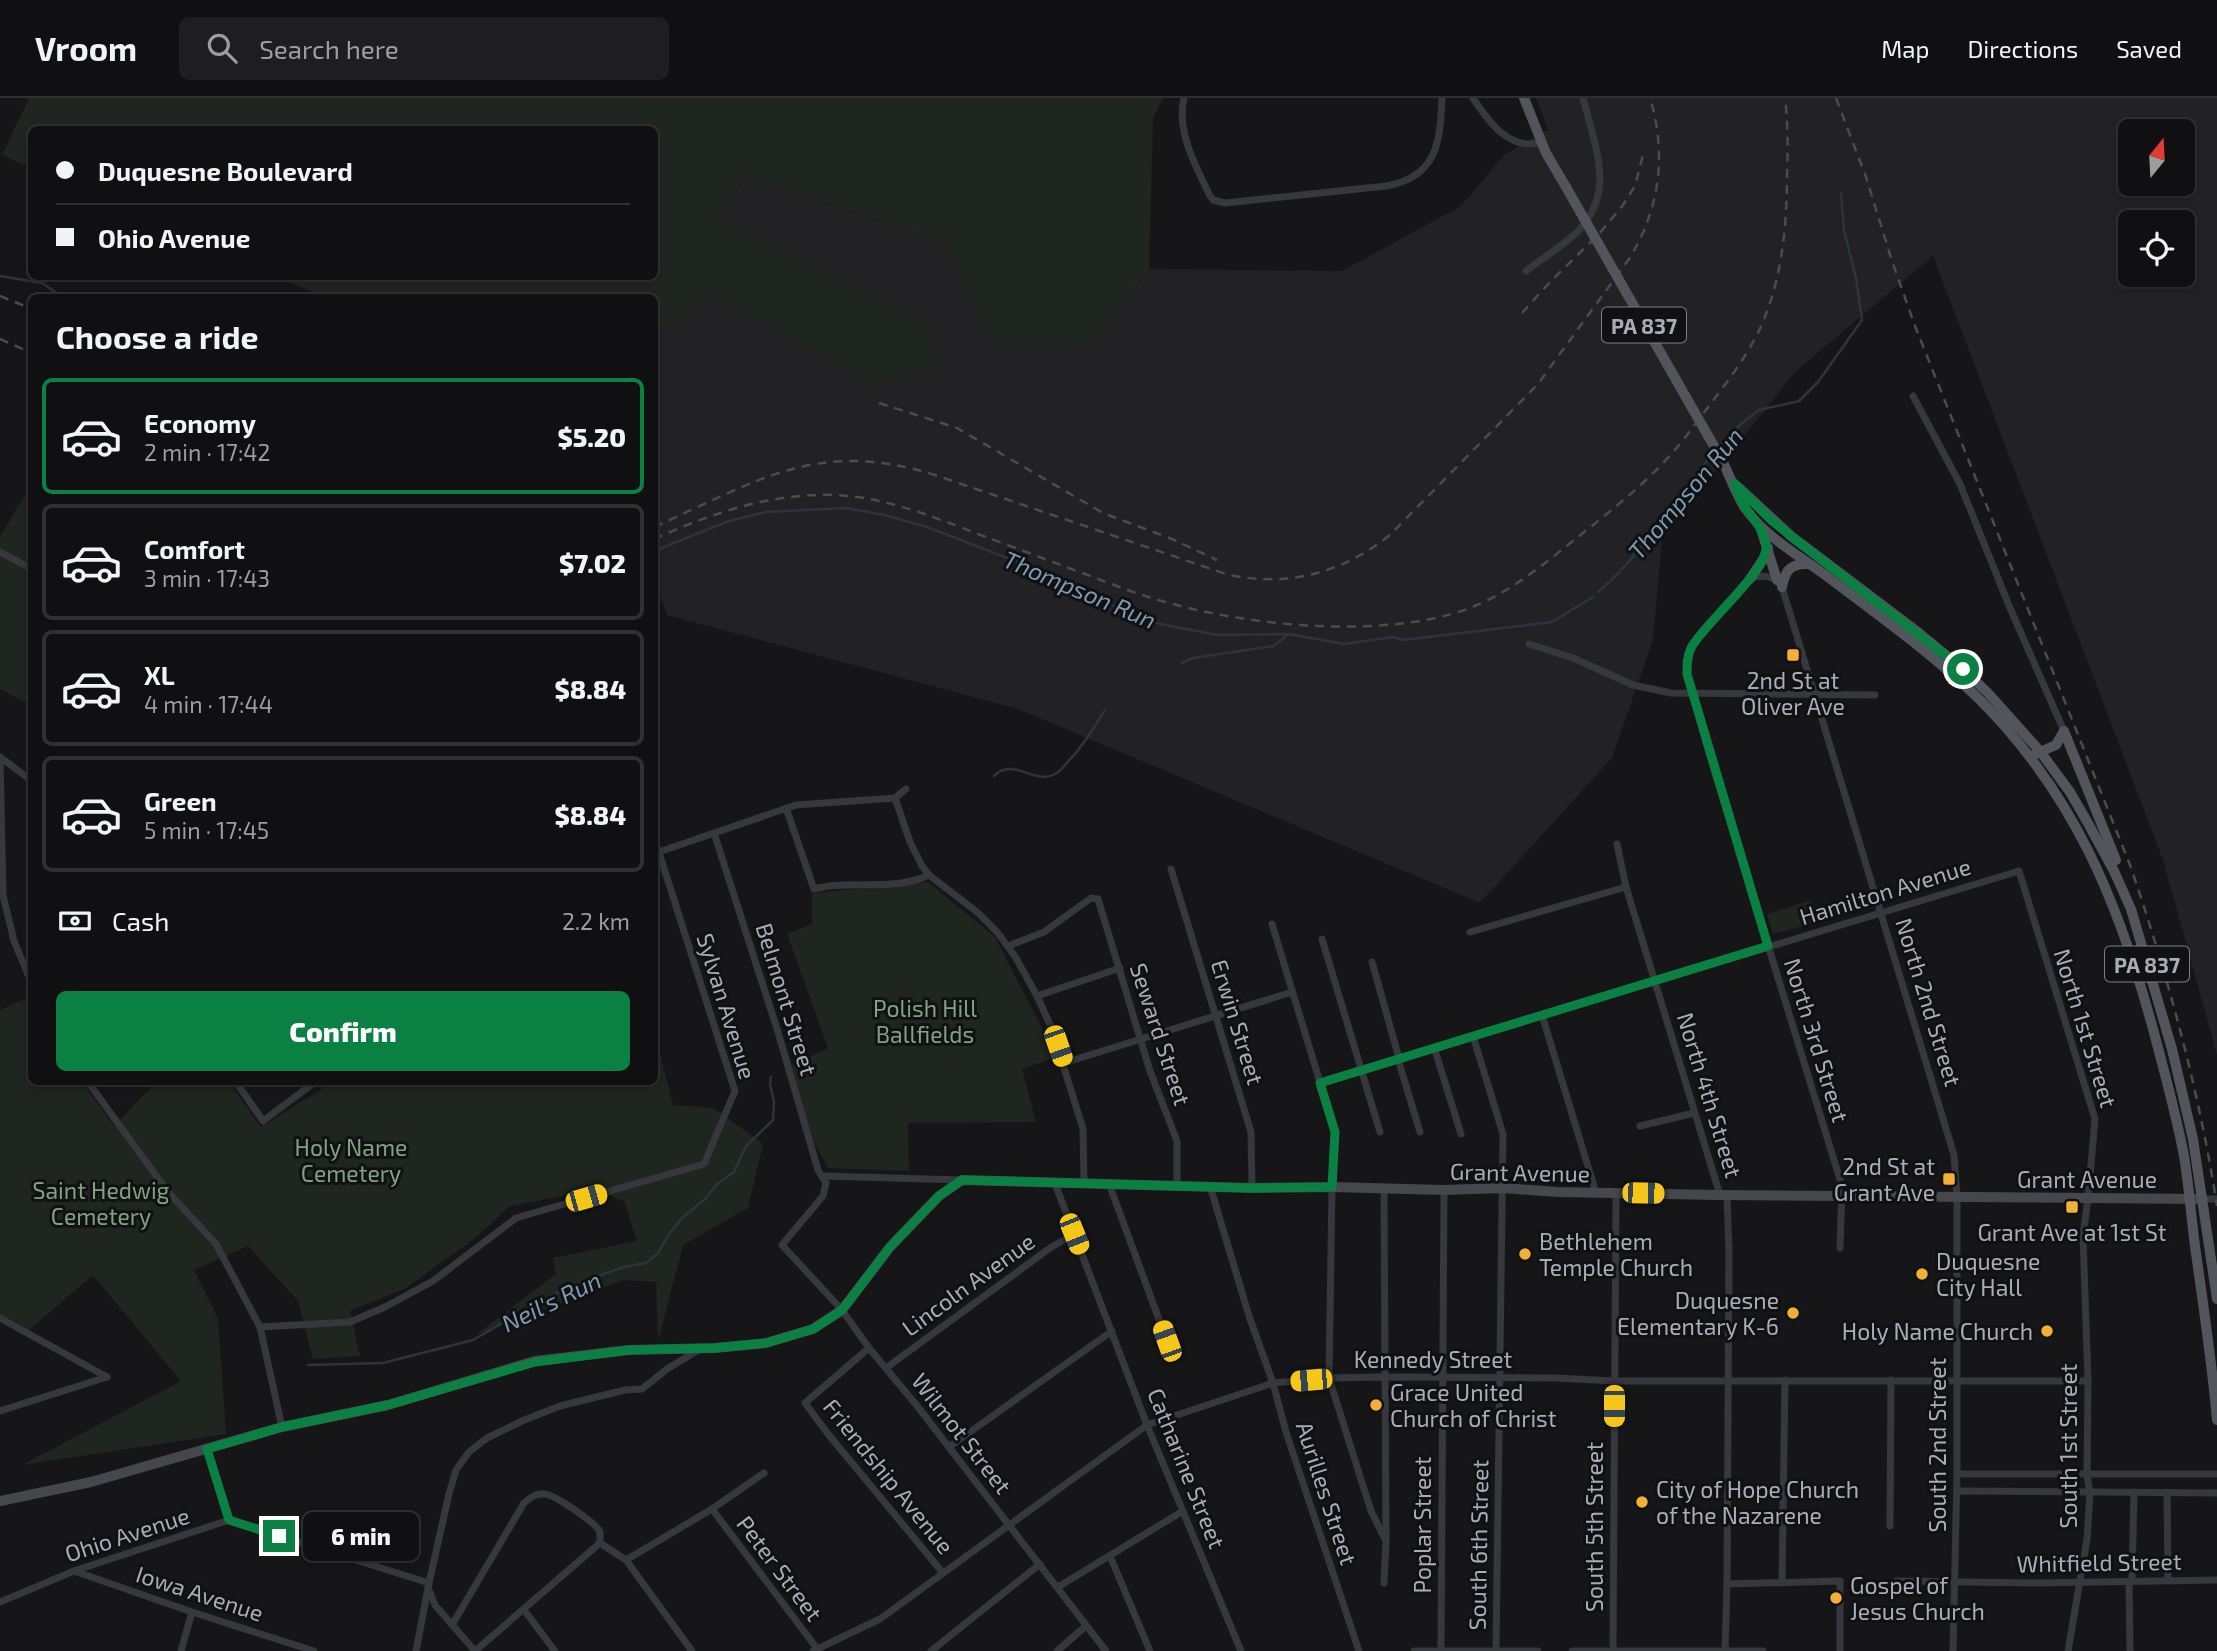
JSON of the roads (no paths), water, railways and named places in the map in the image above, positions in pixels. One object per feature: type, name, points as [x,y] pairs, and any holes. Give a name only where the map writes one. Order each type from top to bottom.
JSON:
[{"type":"main road","name":"PA 837","points":[[1524,98],[1541,142],[1723,462],[1745,508],[1809,564],[1943,666],[2035,754],[2070,792],[2114,871],[2131,909],[2172,1049],[2193,1139],[2217,1299]]},
{"type":"main road","name":"PA 837","points":[[1734,483],[1781,528],[1963,669],[1988,693],[2035,754],[2098,868],[2139,978],[2169,1087],[2184,1157],[2217,1420]]},
{"type":"main road","points":[[1759,523],[1779,583]]},
{"type":"main road","points":[[1750,579],[1768,548]]},
{"type":"main road","points":[[1779,583],[1790,567],[1799,563],[1809,564]]},
{"type":"main road","points":[[2035,754],[2056,745],[2064,731]]},
{"type":"main road","points":[[2064,731],[2114,855],[2131,909],[2128,921],[2121,927]]},
{"type":"street","points":[[1184,98],[1182,109],[1186,141],[1210,196],[1213,200],[1224,203],[1387,186],[1403,182],[1426,164],[1437,149],[1441,131],[1442,98]]},
{"type":"street","points":[[1473,98],[1491,123],[1511,139],[1532,145],[1541,142]]},
{"type":"street","points":[[1526,271],[1576,233],[1591,216],[1597,203],[1598,161],[1583,98]]},
{"type":"street","points":[[1913,396],[1960,484],[2064,731]]},
{"type":"street","points":[[0,552],[28,567]]},
{"type":"street","points":[[1750,579],[1763,576],[1779,583]]},
{"type":"street","name":"North 3rd Street","points":[[1750,579],[1692,646],[1687,674],[1842,1186],[1840,1248]]},
{"type":"street","name":"North 2nd Street","points":[[1779,583],[1882,912],[1954,1155],[1957,1197]]},
{"type":"street","points":[[1529,644],[1573,658],[1642,688],[1671,693],[1875,695]]},
{"type":"street","points":[[0,757],[28,778]]},
{"type":"street","points":[[0,757],[3,895],[14,941],[28,974]]},
{"type":"street","points":[[658,853],[786,808],[803,804],[895,798],[906,789]]},
{"type":"street","points":[[895,798],[916,858],[929,875],[977,912],[998,933],[1037,996],[1064,1063],[1083,1129],[1084,1183]]},
{"type":"street","points":[[786,808],[814,889],[914,881],[929,875]]},
{"type":"street","name":"Belmont Street","points":[[713,833],[823,1176]]},
{"type":"street","name":"North 4th Street","points":[[1617,844],[1626,887],[1723,1195],[1729,1252],[1725,1650]]},
{"type":"street","name":"Sylvan Avenue","points":[[260,1327],[350,1322],[385,1307],[433,1280],[516,1218],[704,1164],[735,1091],[658,856]]},
{"type":"street","name":"Erwin Street","points":[[1171,869],[1251,1132],[1252,1188]]},
{"type":"street","name":"Hamilton Avenue","points":[[1320,1083],[2019,871]]},
{"type":"street","name":"North 1st Street","points":[[2019,871],[2095,1119],[2088,1198]]},
{"type":"street","points":[[1470,932],[1626,887]]},
{"type":"street","name":"Seward Street","points":[[1007,946],[1044,932],[1096,897],[1100,901],[1150,1071],[1177,1141],[1177,1185]]},
{"type":"street","points":[[1272,924],[1335,1132],[1329,1378],[1371,1511],[1386,1541]]},
{"type":"street","points":[[1322,939],[1380,1132]]},
{"type":"street","points":[[1372,962],[1420,1132]]},
{"type":"street","points":[[1037,996],[1120,968]]},
{"type":"street","points":[[1064,1063],[1292,992]]},
{"type":"street","points":[[1542,1015],[1596,1193]]},
{"type":"street","name":"South 6th Street","points":[[1473,1036],[1503,1135],[1496,1650]]},
{"type":"street","points":[[1434,1047],[1461,1134]]},
{"type":"street","points":[[90,1085],[168,1192],[216,1244],[260,1327],[282,1427]]},
{"type":"street","points":[[238,1085],[263,1121],[308,1085]]},
{"type":"street","points":[[1640,1126],[1695,1113]]},
{"type":"street","name":"Grant Avenue","points":[[823,1176],[1252,1188],[1502,1188],[1723,1195],[2217,1199]]},
{"type":"street","name":"Wilmot Street","points":[[823,1176],[826,1183],[823,1196],[782,1245],[842,1310],[1106,1651]]},
{"type":"street","points":[[0,1501],[91,1482],[282,1427],[388,1405],[535,1362],[629,1350],[766,1343],[813,1329],[842,1310],[890,1247],[939,1196],[962,1180]]},
{"type":"street","name":"Catharine Street","points":[[1054,1181],[1147,1425],[1241,1651]]},
{"type":"street","points":[[1110,1184],[1167,1341]]},
{"type":"street","name":"Aurilles Street","points":[[1210,1186],[1286,1432],[1359,1651]]},
{"type":"street","points":[[1384,1190],[1384,1583]]},
{"type":"street","name":"Poplar Street","points":[[1441,1650],[1444,1190]]},
{"type":"street","name":"South 5th Street","points":[[1613,1651],[1615,1193]]},
{"type":"street","name":"South 2nd Street","points":[[1953,1651],[1957,1491],[1957,1197]]},
{"type":"street","name":"South 1st Street","points":[[2068,1651],[2087,1539],[2090,1493],[2087,1475],[2088,1381],[2083,1237],[2088,1198]]},
{"type":"street","name":"Lincoln Avenue","points":[[886,1368],[1050,1248],[1074,1234]]},
{"type":"street","points":[[0,1318],[107,1377],[0,1410]]},
{"type":"street","points":[[949,1447],[1112,1331]]},
{"type":"street","points":[[416,1651],[456,1469],[469,1452],[486,1438],[559,1406],[625,1390],[642,1389],[700,1348]]},
{"type":"street","name":"Friendship Avenue","points":[[869,1348],[804,1403],[943,1573]]},
{"type":"street","name":"Kennedy Street","points":[[816,1650],[880,1619],[1147,1425],[1273,1383],[1385,1377],[1614,1381],[2088,1381]]},
{"type":"street","points":[[1782,1583],[1785,1380]]},
{"type":"street","points":[[1890,1526],[1891,1380]]},
{"type":"street","points":[[207,1449],[229,1520],[429,1583]]},
{"type":"street","points":[[626,1560],[712,1509],[764,1473]]},
{"type":"street","points":[[1957,1474],[2217,1474]]},
{"type":"street","points":[[1957,1491],[2217,1493]]},
{"type":"street","points":[[2130,1651],[2134,1492]]},
{"type":"street","points":[[2167,1492],[2168,1580]]},
{"type":"street","points":[[429,1583],[430,1595],[435,1605],[452,1625],[475,1651],[600,1543],[600,1532],[558,1499],[544,1494],[530,1498],[524,1503],[452,1625]]},
{"type":"street","name":"Peter Street","points":[[712,1509],[816,1650]]},
{"type":"street","points":[[1059,1587],[1183,1511]]},
{"type":"street","name":"Ohio Avenue","points":[[0,1602],[74,1571],[229,1520]]},
{"type":"street","points":[[600,1543],[626,1560],[692,1651]]},
{"type":"street","points":[[1110,1556],[1150,1651]]},
{"type":"street","points":[[931,1651],[1040,1564]]},
{"type":"street","name":"Iowa Avenue","points":[[74,1571],[314,1651]]},
{"type":"street","name":"Whitfield Street","points":[[1898,1581],[2217,1580]]},
{"type":"street","points":[[1727,1584],[1840,1581],[1840,1651]]},
{"type":"street","points":[[524,1610],[555,1651]]},
{"type":"street","points":[[181,1651],[192,1612]]},
{"type":"street","points":[[1057,1651],[1086,1626]]},
{"type":"street","points":[[1414,1651],[1538,1651]]},
{"type":"street","points":[[1572,1651],[1763,1651]]},
{"type":"waterway","name":"Thompson Run","points":[[1719,448],[1741,424],[1759,410],[1799,401],[1818,382],[1862,320],[1856,278],[1844,230],[1841,193]]},
{"type":"waterway","name":"Thompson Run","points":[[0,276],[42,283],[58,294]]},
{"type":"waterway","name":"Thompson Run","points":[[1598,592],[1630,560],[1714,453]]},
{"type":"waterway","name":"Thompson Run","points":[[658,549],[729,521],[766,512],[846,508],[927,527],[1080,586],[1129,615],[1160,624],[1217,635],[1289,634],[1344,644],[1393,637],[1403,640],[1552,622],[1593,597]]},
{"type":"waterway","name":"Neil's Run","points":[[1182,663],[1193,658],[1274,646],[1288,634]]},
{"type":"waterway","name":"Neil's Run","points":[[994,776],[1009,769],[1040,777],[1055,774],[1078,750],[1105,710]]},
{"type":"waterway","name":"Neil's Run","points":[[308,1365],[383,1363],[473,1340],[540,1301],[586,1280],[624,1267],[646,1263],[658,1253],[682,1218],[705,1199],[717,1184],[734,1172],[746,1146],[773,1120],[771,1077]]},
{"type":"railway","points":[[658,525],[725,494],[789,470],[822,463],[856,461],[893,465],[935,475],[1229,575],[1294,578],[1334,568],[1390,535],[1538,384],[1629,259],[1648,221],[1658,181],[1658,140],[1650,98]]},
{"type":"railway","points":[[658,537],[742,506],[787,497],[834,495],[890,503],[1125,589],[1205,612],[1250,620],[1344,627],[1390,625],[1432,619],[1470,608],[1502,593],[1532,573],[1642,483],[1679,445],[1743,359],[1766,314],[1782,255],[1787,194],[1785,98]]},
{"type":"railway","points":[[1836,98],[1866,177],[1915,326],[2130,865],[2181,1034],[2201,1119],[2217,1206]]},
{"type":"railway","points":[[1522,313],[1599,234],[1623,205],[1635,186],[1644,151]]},
{"type":"railway","points":[[0,296],[28,307]]},
{"type":"railway","points":[[0,339],[28,351]]},
{"type":"railway","points":[[879,403],[957,428],[1103,513],[1172,539],[1217,560]]},
{"type":"place","name":"2nd St at Oliver Ave","points":[[1793,655]]},
{"type":"place","name":"2nd St at Grant Ave","points":[[1949,1179]]},
{"type":"place","name":"Grant Ave at 1st St","points":[[2072,1207]]},
{"type":"place","name":"Bethlehem Temple Church","points":[[1525,1254]]},
{"type":"place","name":"Duquesne City Hall","points":[[1922,1274]]},
{"type":"place","name":"Duquesne Elementary K-6","points":[[1793,1313]]},
{"type":"place","name":"Holy Name Church","points":[[2047,1331]]},
{"type":"place","name":"Grace United Church of Christ","points":[[1376,1405]]},
{"type":"place","name":"City of Hope Church of the Nazarene","points":[[1642,1502]]},
{"type":"place","name":"Gospel of Jesus Church","points":[[1836,1598]]},
{"type":"park label","name":"Polish Hill Ballfields","points":[[925,1021]]},
{"type":"park label","name":"Holy Name Cemetery","points":[[351,1160]]},
{"type":"park label","name":"Saint Hedwig Cemetery","points":[[101,1203]]}]
